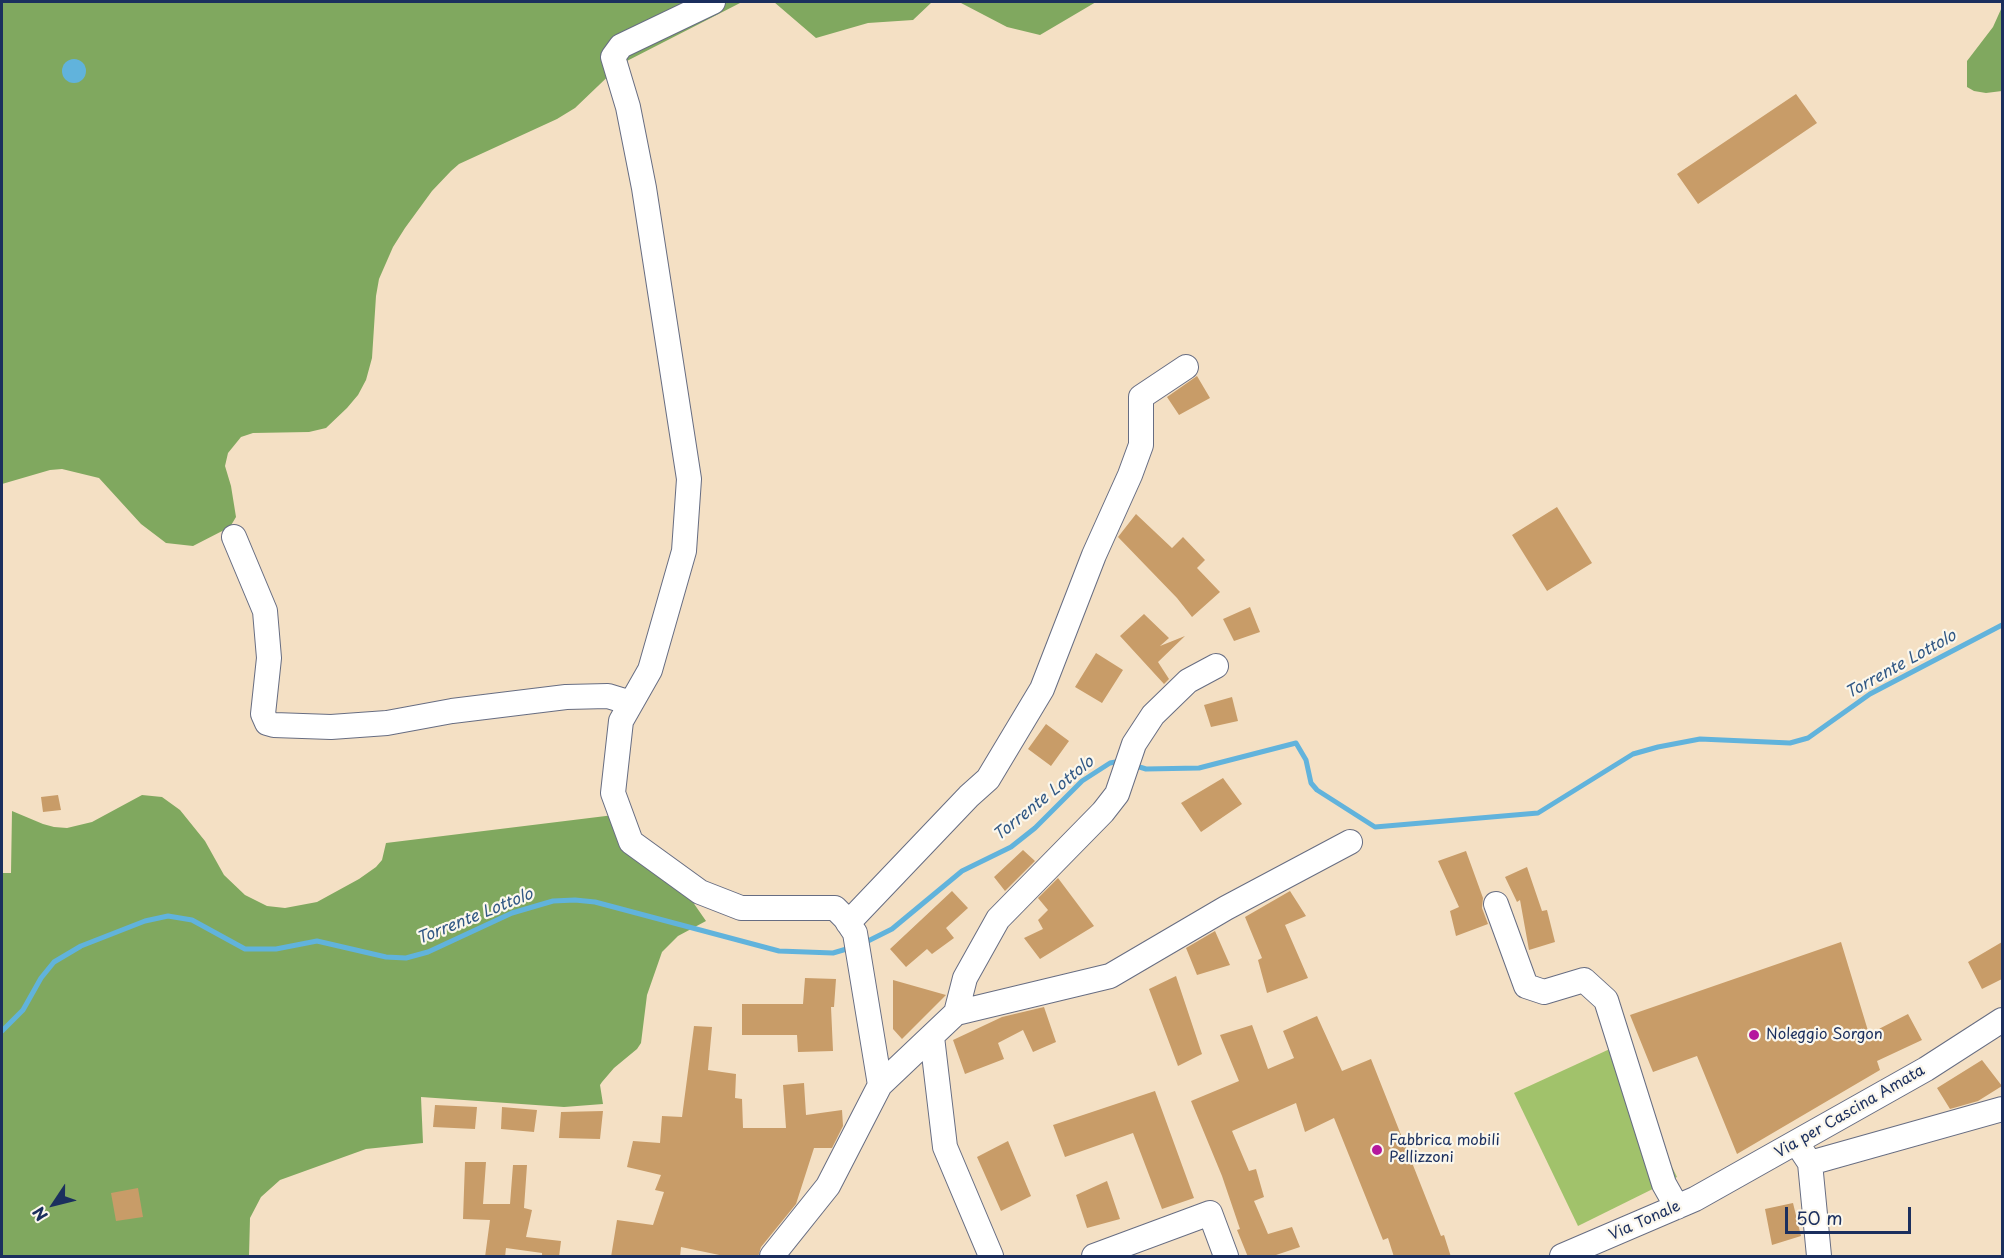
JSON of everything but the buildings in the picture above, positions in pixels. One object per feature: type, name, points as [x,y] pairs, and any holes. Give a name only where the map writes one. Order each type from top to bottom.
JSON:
[{"type":"street","points":[[714,2],[621,46],[613,57],[628,108],[644,188],[689,479],[684,551],[650,670],[621,721],[613,793],[631,842],[700,892],[741,908],[835,908],[852,928],[880,1085]]},
{"type":"street","points":[[852,928],[969,796],[988,779],[1042,689],[1094,555],[1141,445],[1141,397],[1186,366]]},
{"type":"street","points":[[234,537],[265,611],[269,658],[263,714],[267,723],[331,727],[387,723],[452,711],[566,697],[608,696],[631,702]]},
{"type":"street","points":[[957,1013],[965,978],[998,919],[1103,812],[1117,794],[1134,744],[1153,715],[1188,681],[1216,666]]},
{"type":"street","points":[[772,1257],[828,1186],[880,1085],[957,1013],[1110,976],[1226,908],[1350,842]]},
{"type":"street","points":[[1496,904],[1526,986],[1544,992],[1584,980],[1606,1000],[1664,1184],[1686,1203]]},
{"type":"street","name":"Via per Cascina Amata","points":[[1686,1203],[1926,1069],[2002,1020]]},
{"type":"street","points":[[932,1036],[945,1148],[991,1257]]},
{"type":"street","points":[[1810,1163],[2002,1109]]},
{"type":"street","points":[[1797,1143],[1810,1163],[1819,1257]]},
{"type":"street","name":"Via Tonale","points":[[1562,1257],[1686,1203]]},
{"type":"street","points":[[1094,1257],[1210,1213],[1226,1257]]},
{"type":"green space","points":[[2,2],[742,2],[621,64],[575,108],[557,119],[459,164],[451,171],[432,191],[405,228],[393,247],[379,279],[372,358],[366,380],[358,395],[326,428],[309,432],[253,433],[241,437],[228,453],[225,466],[236,517],[230,527],[193,546],[166,543],[141,524],[99,478],[62,469],[50,470],[2,484]]},
{"type":"green space","points":[[774,2],[932,2],[913,20],[868,23],[816,38]]},
{"type":"green space","points":[[949,2],[1096,2],[1040,35],[1007,27],[961,3]]},
{"type":"green space","points":[[2002,7],[2002,91],[1986,93],[1974,91],[1967,87],[1967,61],[1993,27]]},
{"type":"green space","points":[[142,795],[162,797],[180,810],[205,841],[224,875],[245,895],[267,906],[285,908],[317,902],[359,879],[382,860],[386,843],[614,815],[672,872],[706,921],[678,936],[662,952],[647,995],[641,1043],[614,1068],[600,1085],[603,1104],[564,1107],[421,1097],[423,1143],[366,1149],[280,1180],[261,1197],[250,1218],[249,1256],[2,1256],[2,873],[11,873],[12,811],[43,824],[67,828],[92,822]]},
{"type":"green space","points":[[1612,1048],[1677,1177],[1578,1226],[1514,1093]]},
{"type":"water","points":[[74,59],[82,63],[86,71],[82,79],[74,83],[66,79],[62,71],[66,63]]},
{"type":"waterway","name":"Torrente Lottolo","points":[[1133,765],[1146,769],[1199,768],[1296,743],[1306,760],[1311,783],[1317,790],[1375,827],[1538,813],[1633,754],[1658,747],[1700,739],[1790,743],[1808,738],[1870,694],[2002,625]]},
{"type":"waterway","name":"Torrente Lottolo","points":[[864,943],[892,929],[962,871],[1011,847],[1035,828],[1082,781],[1110,763],[1121,761]]},
{"type":"waterway","name":"Torrente Lottolo","points":[[2,1031],[23,1010],[41,978],[54,962],[81,946],[145,921],[168,916],[192,920],[245,949],[276,949],[317,941],[386,957],[406,958],[428,952],[512,913],[553,901],[575,900],[595,902],[779,951],[833,953],[850,948]]},
{"type":"place","name":"Noleggio Sorgon","points":[[1754,1035]]},
{"type":"place","name":"Fabbrica mobili Pellizzoni","points":[[1377,1150]]}]
